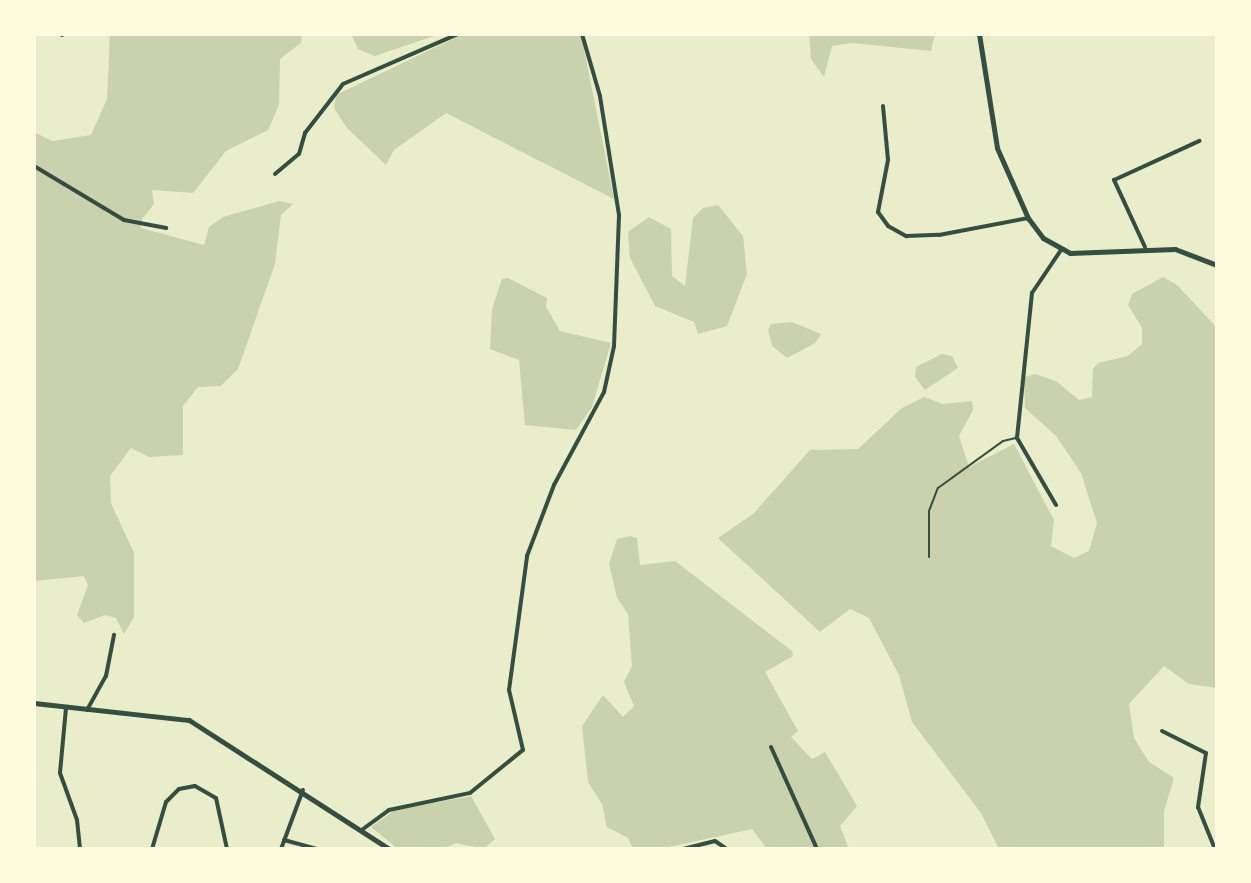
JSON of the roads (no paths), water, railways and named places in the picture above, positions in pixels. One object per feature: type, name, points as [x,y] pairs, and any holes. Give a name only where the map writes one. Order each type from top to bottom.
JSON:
[{"type":"street","points":[[275,174],[299,154],[305,133],[343,84],[458,34]]},
{"type":"street","points":[[363,829],[398,807],[470,793],[523,750],[509,690],[527,556],[554,485],[612,368],[619,215],[600,96],[582,34]]},
{"type":"street","points":[[979,34],[997,148],[1028,218],[1061,250],[1145,247],[1191,252],[1217,265]]},
{"type":"street","points":[[883,106],[888,160],[878,212],[888,226],[906,236],[939,235],[1028,218]]},
{"type":"street","points":[[1145,247],[1114,180],[1199,141]]},
{"type":"street","points":[[34,166],[124,220],[166,228]]},
{"type":"street","points":[[1056,505],[1017,438],[1032,293],[1061,250]]},
{"type":"street","points":[[87,710],[106,676],[114,635]]},
{"type":"street","points":[[34,703],[180,717],[303,790],[389,849]]},
{"type":"street","points":[[66,708],[60,773],[76,815],[80,849]]},
{"type":"street","points":[[1162,731],[1206,753],[1198,807],[1215,849]]},
{"type":"street","points":[[771,747],[817,849]]},
{"type":"street","points":[[152,849],[166,802],[179,789],[195,786],[216,798],[227,849]]},
{"type":"street","points":[[281,849],[303,790]]},
{"type":"street","points":[[284,840],[318,849]]},
{"type":"street","points":[[683,849],[715,841],[727,849]]},
{"type":"lane","points":[[929,557],[929,511],[938,488],[1003,441],[1017,438]]}]
